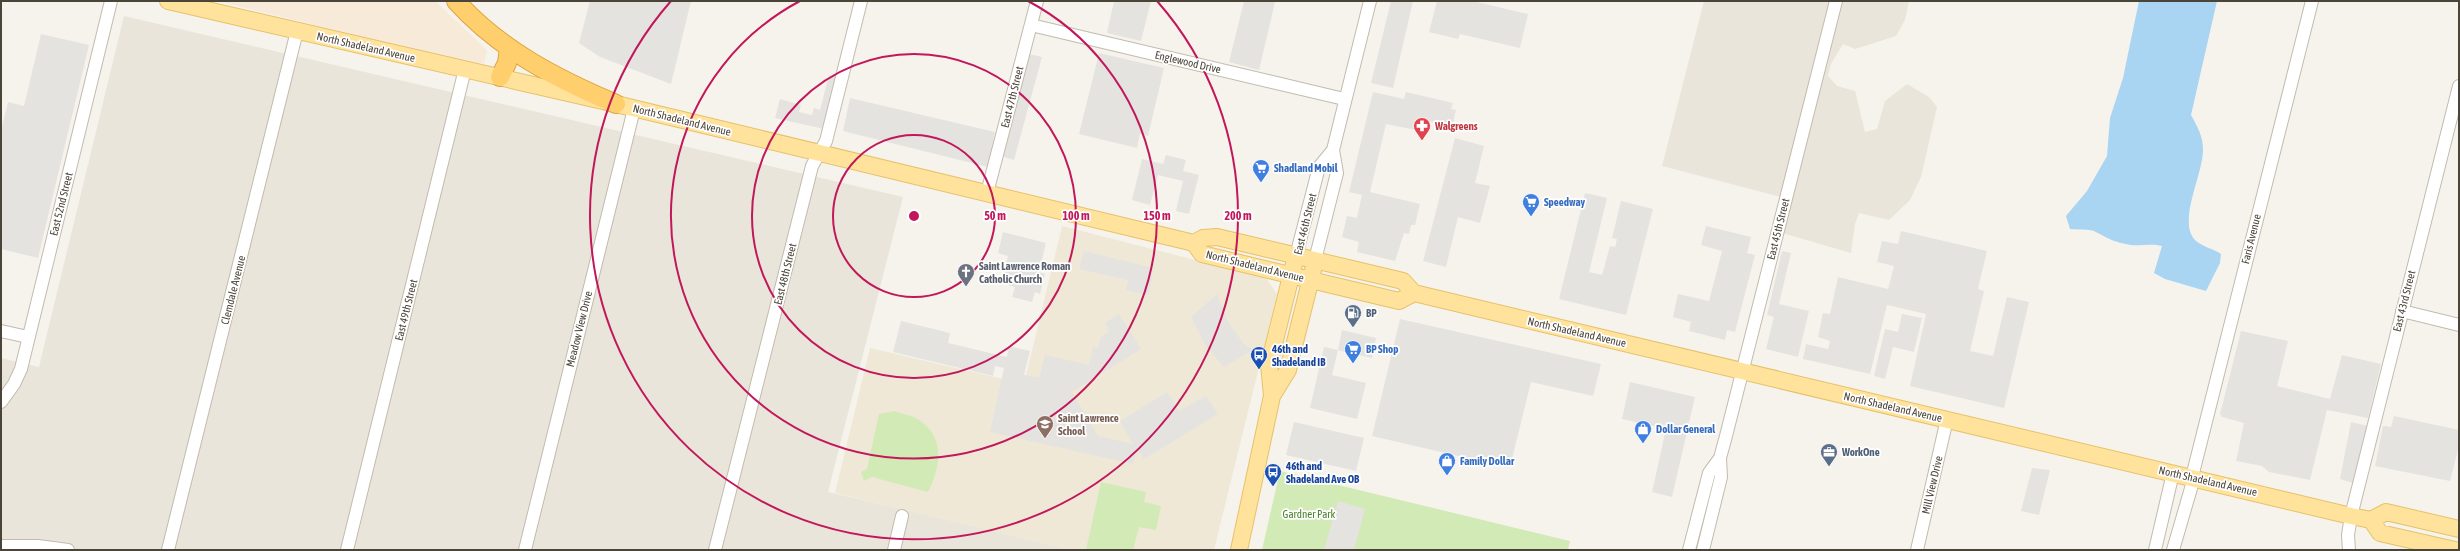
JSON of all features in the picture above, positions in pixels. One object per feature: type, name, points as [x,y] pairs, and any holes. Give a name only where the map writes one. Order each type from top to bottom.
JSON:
[{"type":"highway","points":[[456,1],[485,29],[509,48],[551,74],[616,104]]},
{"type":"highway","points":[[500,78],[507,63],[509,48]]},
{"type":"main road","name":"North Shadeland Avenue","points":[[168,1],[616,104],[1194,243],[1202,254],[1310,280],[1399,300],[1414,293],[2371,520]]},
{"type":"main road","name":"North Shadeland Avenue","points":[[1194,243],[1203,238],[1217,237],[1406,282],[1414,293]]},
{"type":"main road","name":"East 46th Street","points":[[1239,550],[1272,396],[1269,364],[1296,256]]},
{"type":"main road","name":"East 46th Street","points":[[1272,396],[1288,370],[1315,260]]},
{"type":"main road","points":[[2455,550],[2380,533],[2371,520],[2386,512],[2459,529]]},
{"type":"street","name":"East 52nd Street","points":[[1,402],[14,384],[21,369],[110,1]]},
{"type":"street","name":"East 48th Street","points":[[716,550],[812,166],[826,141],[861,1]]},
{"type":"street","name":"East 47th Street","points":[[987,193],[1037,1]]},
{"type":"street","name":"East 46th Street","points":[[1315,260],[1337,173],[1333,150],[1344,99],[1370,1]]},
{"type":"street","name":"East 45th Street","points":[[1703,550],[1721,477],[1720,458],[1836,1]]},
{"type":"street","name":"Faris Avenue","points":[[2173,550],[2193,478],[2312,1]]},
{"type":"street","name":"Englewood Drive","points":[[1031,25],[1344,99]]},
{"type":"street","name":"Clemdale Avenue","points":[[168,550],[297,31]]},
{"type":"street","name":"East 49th Street","points":[[347,550],[465,69]]},
{"type":"street","name":"East 43rd Street","points":[[2349,550],[2348,536],[2351,516],[2402,311],[2455,116],[2459,86]]},
{"type":"street","name":"Meadow View Drive","points":[[525,550],[634,109]]},
{"type":"street","name":"East 46th Street","points":[[1296,256],[1319,167],[1333,150]]},
{"type":"street","points":[[2402,311],[2459,325]]},
{"type":"street","points":[[1,331],[28,337]]},
{"type":"street","name":"Mill View Drive","points":[[1917,550],[1947,419]]},
{"type":"street","name":"East 45th Street","points":[[1689,550],[1709,473],[1720,458]]},
{"type":"street","points":[[2155,550],[2173,473]]},
{"type":"street","points":[[894,550],[902,516]]},
{"type":"street","points":[[1,546],[38,546],[68,550]]},
{"type":"shaded area","points":[[217,1],[435,1],[487,50],[484,64],[453,59]]},
{"type":"shaded area","points":[[590,1],[691,1],[671,84],[600,57],[579,43]]},
{"type":"shaded area","points":[[1114,1],[1151,1],[1141,41],[1107,33]]},
{"type":"shaded area","points":[[1244,1],[1275,2],[1259,70],[1229,62]]},
{"type":"shaded area","points":[[1391,1],[1413,1],[1393,88],[1371,83]]},
{"type":"shaded area","points":[[1437,1],[1472,1],[1528,14],[1520,48],[1460,34],[1458,39],[1429,32]]},
{"type":"shaded area","points":[[1704,1],[1909,1],[1905,20],[1896,36],[1855,49],[1843,44],[1831,64],[1828,76],[1837,86],[1855,91],[1865,132],[1877,129],[1885,101],[1907,84],[1929,97],[1937,107],[1921,177],[1910,200],[1889,220],[1859,213],[1855,224],[1851,253],[1772,230],[1781,197],[1662,166]]},
{"type":"shaded area","points":[[124,16],[903,197],[828,492],[1079,550],[1,550],[1,358],[39,367]]},
{"type":"shaded area","points":[[41,34],[89,45],[38,258],[1,249],[1,131],[8,102],[24,106]]},
{"type":"shaded area","points":[[1020,52],[1042,57],[1014,160],[991,153],[988,167],[843,131],[850,98],[995,132],[992,147]]},
{"type":"shaded area","points":[[1099,53],[1164,68],[1148,136],[1140,134],[1137,148],[1079,134]]},
{"type":"shaded area","points":[[829,75],[837,77],[824,129],[775,118],[780,99],[801,105],[799,112],[812,115],[814,108],[820,110]]},
{"type":"shaded area","points":[[1373,92],[1404,99],[1406,92],[1453,103],[1451,109],[1456,110],[1452,127],[1419,119],[1416,130],[1386,124],[1370,192],[1420,204],[1415,225],[1411,225],[1409,234],[1404,233],[1395,261],[1357,252],[1359,242],[1342,237],[1347,216],[1357,218],[1362,195],[1349,192]]},
{"type":"shaded area","points":[[1455,138],[1484,146],[1475,183],[1490,186],[1480,223],[1458,217],[1446,267],[1423,261]]},
{"type":"shaded area","points":[[1166,155],[1186,160],[1183,171],[1199,175],[1189,214],[1176,211],[1183,181],[1158,175],[1150,205],[1132,200],[1142,159],[1163,164]]},
{"type":"shaded area","points":[[1585,193],[1607,198],[1589,272],[1602,275],[1610,246],[1615,247],[1617,239],[1612,238],[1621,201],[1653,209],[1626,315],[1559,299]]},
{"type":"shaded area","name":"Saint Lawrence School","points":[[1062,226],[1266,278],[1277,294],[1214,550],[1069,550],[835,493],[870,348],[1024,384]]},
{"type":"shaded area","points":[[1706,226],[1751,237],[1747,253],[1755,255],[1735,332],[1727,330],[1725,340],[1689,331],[1691,322],[1673,317],[1678,294],[1709,301],[1722,251],[1701,245]]},
{"type":"shaded area","points":[[1901,231],[1987,251],[1978,289],[1984,291],[1970,351],[1993,356],[2007,297],[2029,302],[2004,408],[1910,386],[1926,314],[1887,305],[1870,374],[1803,359],[1806,344],[1828,349],[1830,341],[1818,337],[1823,313],[1830,314],[1838,277],[1888,289],[1894,266],[1877,262],[1882,241],[1898,244]]},
{"type":"shaded area","points":[[1003,232],[1046,243],[1039,272],[1045,274],[1040,294],[1035,292],[1032,302],[1012,297],[1015,287],[1001,283],[1008,256],[998,253]]},
{"type":"shaded area","points":[[1084,251],[1149,267],[1148,273],[1153,274],[1148,295],[1126,290],[1128,280],[1079,269]]},
{"type":"shaded area","points":[[1782,251],[1791,253],[1779,304],[1809,311],[1798,357],[1766,349],[1774,317],[1767,315]]},
{"type":"shaded area","points":[[1217,294],[1228,322],[1243,343],[1252,350],[1224,367],[1205,345],[1191,317]]},
{"type":"shaded area","points":[[1119,314],[1141,349],[1072,392],[1098,436],[1133,444],[1120,421],[1167,392],[1179,411],[1206,396],[1218,414],[1144,459],[1139,451],[1136,453],[1133,464],[990,432],[1004,368],[995,366],[993,376],[893,352],[901,321],[950,333],[948,343],[1007,357],[1009,346],[1030,351],[1024,375],[1039,378],[1045,355],[1089,365],[1093,347],[1098,348],[1101,337],[1109,331],[1105,323]]},
{"type":"shaded area","points":[[1902,314],[1922,318],[1914,352],[1893,347],[1885,379],[1874,376],[1885,329],[1898,332]]},
{"type":"shaded area","points":[[1400,319],[1601,364],[1593,396],[1531,382],[1511,463],[1506,467],[1372,436]]},
{"type":"shaded area","points":[[1342,330],[1376,338],[1372,358],[1338,350]]},
{"type":"shaded area","points":[[2241,331],[2288,341],[2277,386],[2330,399],[2342,355],[2381,364],[2368,418],[2327,410],[2310,480],[2269,472],[2262,466],[2236,461],[2244,423],[2222,417],[2220,414]]},
{"type":"shaded area","points":[[1324,347],[1338,350],[1332,375],[1366,383],[1357,419],[1310,408]]},
{"type":"shaded area","points":[[1630,382],[1695,397],[1672,497],[1652,492],[1666,429],[1622,419]]},
{"type":"shaded area","points":[[2394,416],[2459,430],[2459,446],[2450,481],[2375,466],[2383,426],[2391,427]]},
{"type":"shaded area","points":[[1294,422],[1364,438],[1356,471],[1286,455]]},
{"type":"shaded area","points":[[2351,422],[2368,426],[2353,483],[2340,479]]},
{"type":"shaded area","points":[[2032,468],[2050,470],[2039,515],[2021,511]]},
{"type":"shaded area","points":[[1338,501],[1365,509],[1354,550],[1324,550]]},
{"type":"green space","points":[[895,411],[916,418],[926,425],[936,442],[938,462],[936,472],[928,492],[872,477],[864,481],[861,472],[867,469],[879,414]]},
{"type":"green space","name":"Gardner Park","points":[[1280,471],[1570,541],[1568,550],[1262,550]]},
{"type":"green space","points":[[1101,482],[1146,492],[1144,502],[1161,506],[1156,530],[1139,527],[1133,550],[1086,550]]},
{"type":"water","points":[[2139,1],[2217,1],[2191,115],[2201,135],[2203,149],[2200,171],[2192,197],[2190,210],[2189,223],[2191,233],[2196,241],[2221,254],[2220,263],[2206,291],[2165,279],[2154,273],[2162,246],[2131,245],[2108,238],[2092,230],[2070,229],[2066,216],[2087,191],[2107,156],[2110,118],[2123,78]]},
{"type":"place","name":"Walgreens","points":[[1422,141]]},
{"type":"place","name":"Shadland Mobil","points":[[1261,183]]},
{"type":"place","name":"Speedway","points":[[1531,217]]},
{"type":"place","name":"Saint Lawrence Roman Catholic Church","points":[[966,287]]},
{"type":"place","name":"BP","points":[[1353,328]]},
{"type":"place","name":"BP Shop","points":[[1353,364]]},
{"type":"place","name":"46th and Shadeland IB","points":[[1259,370]]},
{"type":"place","name":"Saint Lawrence School","points":[[1045,439]]},
{"type":"place","name":"Dollar General","points":[[1643,444]]},
{"type":"place","name":"WorkOne","points":[[1829,467]]},
{"type":"place","name":"Family Dollar","points":[[1447,476]]},
{"type":"place","name":"46th and Shadeland Ave OB","points":[[1273,487]]}]
